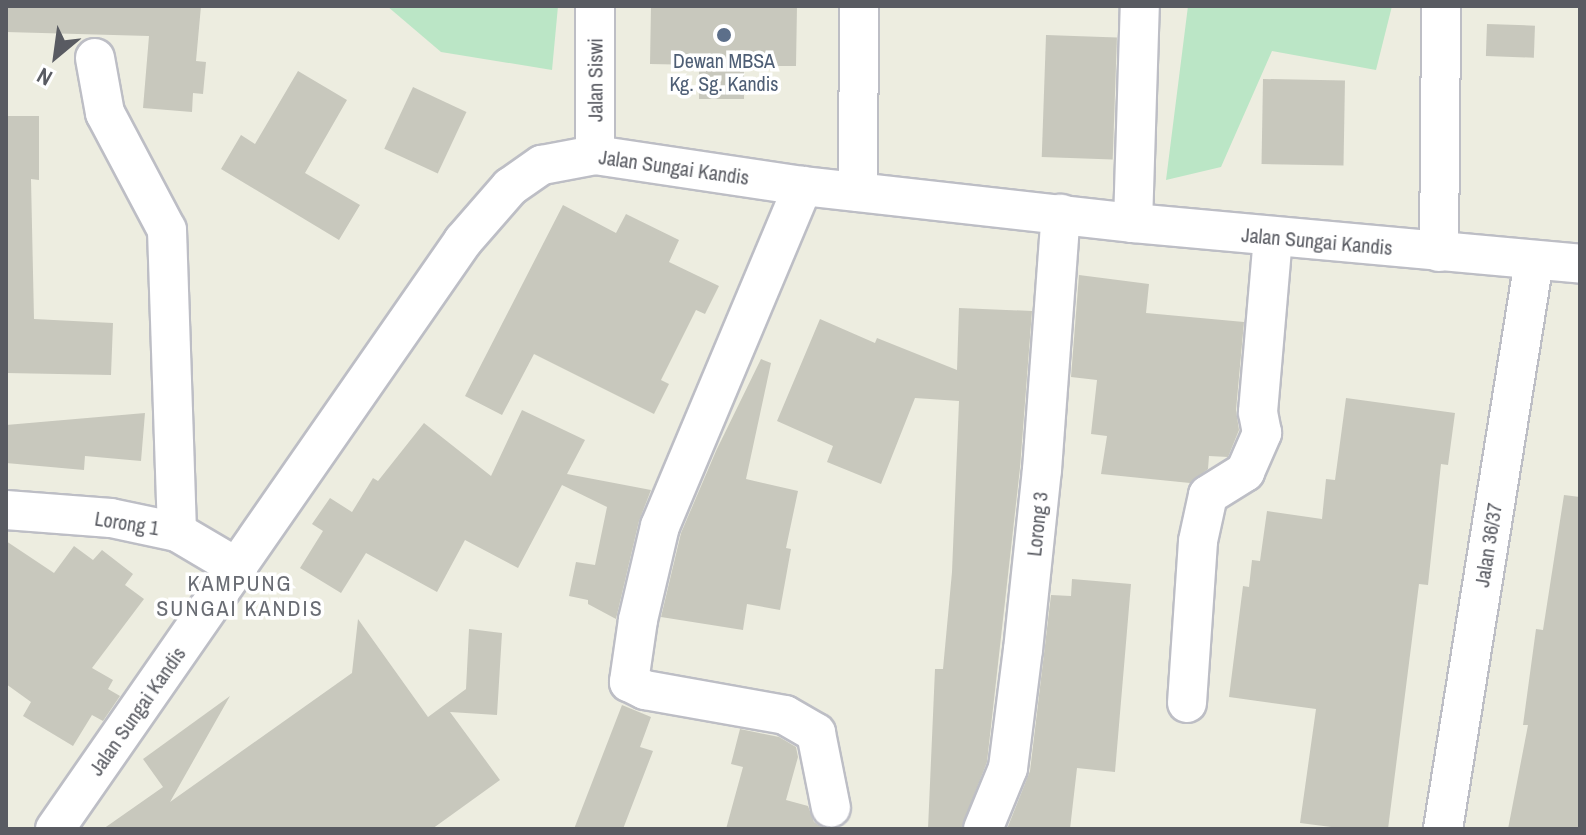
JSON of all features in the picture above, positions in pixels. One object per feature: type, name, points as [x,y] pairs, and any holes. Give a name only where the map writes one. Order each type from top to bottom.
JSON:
[{"type":"street","name":"Jalan Siswi","points":[[595,6],[595,155]]},
{"type":"street","points":[[858,192],[859,6]]},
{"type":"street","points":[[1133,223],[1140,6]]},
{"type":"street","points":[[1439,252],[1441,6]]},
{"type":"street","points":[[95,58],[105,113],[167,230],[177,532]]},
{"type":"street","name":"Jalan Sungai Kandis","points":[[55,829],[463,241],[510,187],[542,165],[595,155],[803,186],[1133,223],[1580,264]]},
{"type":"street","points":[[803,186],[660,526],[638,620],[629,682],[645,690],[785,715],[816,733],[831,808]]},
{"type":"street","name":"Lorong 3","points":[[983,829],[1008,768],[1023,650],[1042,470],[1061,214]]},
{"type":"street","points":[[1187,703],[1198,541],[1208,495],[1245,472],[1262,433],[1258,412],[1273,237]]},
{"type":"street","name":"Jalan 36/37","points":[[1443,829],[1534,261]]},
{"type":"street","name":"Lorong 1","points":[[6,510],[111,518],[177,532],[238,568]]},
{"type":"green space","points":[[387,6],[558,6],[552,70],[441,52]]},
{"type":"green space","points":[[1188,6],[1392,6],[1376,70],[1272,51],[1221,167],[1166,180]]},
{"type":"building","points":[[6,6],[201,6],[196,61],[206,62],[203,94],[193,93],[192,112],[143,108],[149,36],[6,32]]},
{"type":"building","name":"Dewan MBSA Kg. Sg. Kandis","points":[[651,6],[797,6],[796,66],[744,66],[744,99],[699,99],[699,65],[650,64]]},
{"type":"building","points":[[1487,24],[1535,26],[1534,58],[1486,56]]},
{"type":"building","points":[[1046,35],[1117,37],[1113,159],[1042,157]]},
{"type":"building","points":[[298,71],[347,100],[305,173],[360,205],[339,240],[221,169],[241,135],[255,144]]},
{"type":"building","points":[[1263,79],[1345,80],[1344,165],[1262,164]]},
{"type":"building","points":[[413,87],[466,112],[438,174],[384,149]]},
{"type":"building","points":[[6,116],[39,116],[39,180],[31,179],[34,319],[113,323],[111,375],[6,373]]},
{"type":"building","points":[[563,205],[616,233],[626,214],[679,240],[669,262],[719,286],[705,314],[696,310],[661,380],[669,384],[654,414],[534,354],[502,415],[465,396]]},
{"type":"building","points":[[1079,275],[1149,284],[1146,313],[1244,322],[1236,410],[1239,430],[1228,457],[1209,456],[1208,469],[1190,483],[1101,474],[1107,436],[1091,434],[1097,380],[1071,377]]},
{"type":"building","points":[[959,308],[1032,311],[1020,468],[987,762],[961,829],[928,829],[935,669],[943,669],[952,572],[959,401],[915,398],[881,484],[827,462],[833,446],[777,421],[820,319],[875,343],[877,338],[957,370]]},
{"type":"building","points":[[761,359],[771,363],[746,479],[798,491],[786,548],[791,549],[780,610],[747,604],[743,630],[661,617],[681,533],[716,451]]},
{"type":"building","points":[[1346,398],[1455,413],[1448,465],[1441,464],[1428,585],[1419,584],[1388,829],[1347,829],[1300,823],[1316,709],[1229,697],[1243,586],[1249,587],[1252,560],[1260,561],[1267,511],[1322,519],[1326,479],[1335,480]]},
{"type":"building","points":[[522,410],[585,440],[567,474],[651,490],[639,521],[616,619],[588,604],[588,600],[569,596],[576,562],[595,565],[607,507],[562,485],[518,568],[465,540],[437,592],[366,553],[341,593],[300,568],[323,531],[312,524],[330,498],[352,512],[373,478],[378,481],[424,423],[491,476]]},
{"type":"building","points":[[145,413],[141,461],[85,456],[84,470],[6,463],[6,425]]},
{"type":"building","points":[[1564,495],[1580,497],[1580,829],[1508,829],[1528,725],[1523,725],[1536,629],[1543,630]]},
{"type":"building","points":[[6,541],[54,573],[74,546],[93,560],[102,550],[133,574],[125,585],[144,599],[92,668],[113,680],[108,689],[120,696],[103,721],[92,715],[73,746],[23,716],[31,702],[6,684]]},
{"type":"building","points":[[1072,579],[1131,584],[1115,772],[1077,768],[1070,829],[1007,829],[1030,771],[1051,595],[1071,596]]},
{"type":"building","points":[[358,619],[428,717],[466,689],[469,629],[502,633],[497,715],[450,712],[500,780],[432,829],[103,829],[163,787],[143,759],[230,696],[170,802],[352,673]]},
{"type":"building","points":[[622,705],[651,717],[640,747],[653,751],[623,829],[574,829]]},
{"type":"building","points":[[740,729],[779,737],[796,747],[798,757],[786,800],[808,806],[814,822],[825,829],[726,829],[743,767],[731,764]]},
{"type":"place","name":"Dewan MBSA Kg. Sg. Kandis","points":[[724,35]]},
{"type":"district","name":"KAMPUNG SUNGAI KANDIS","points":[[240,596]]}]
